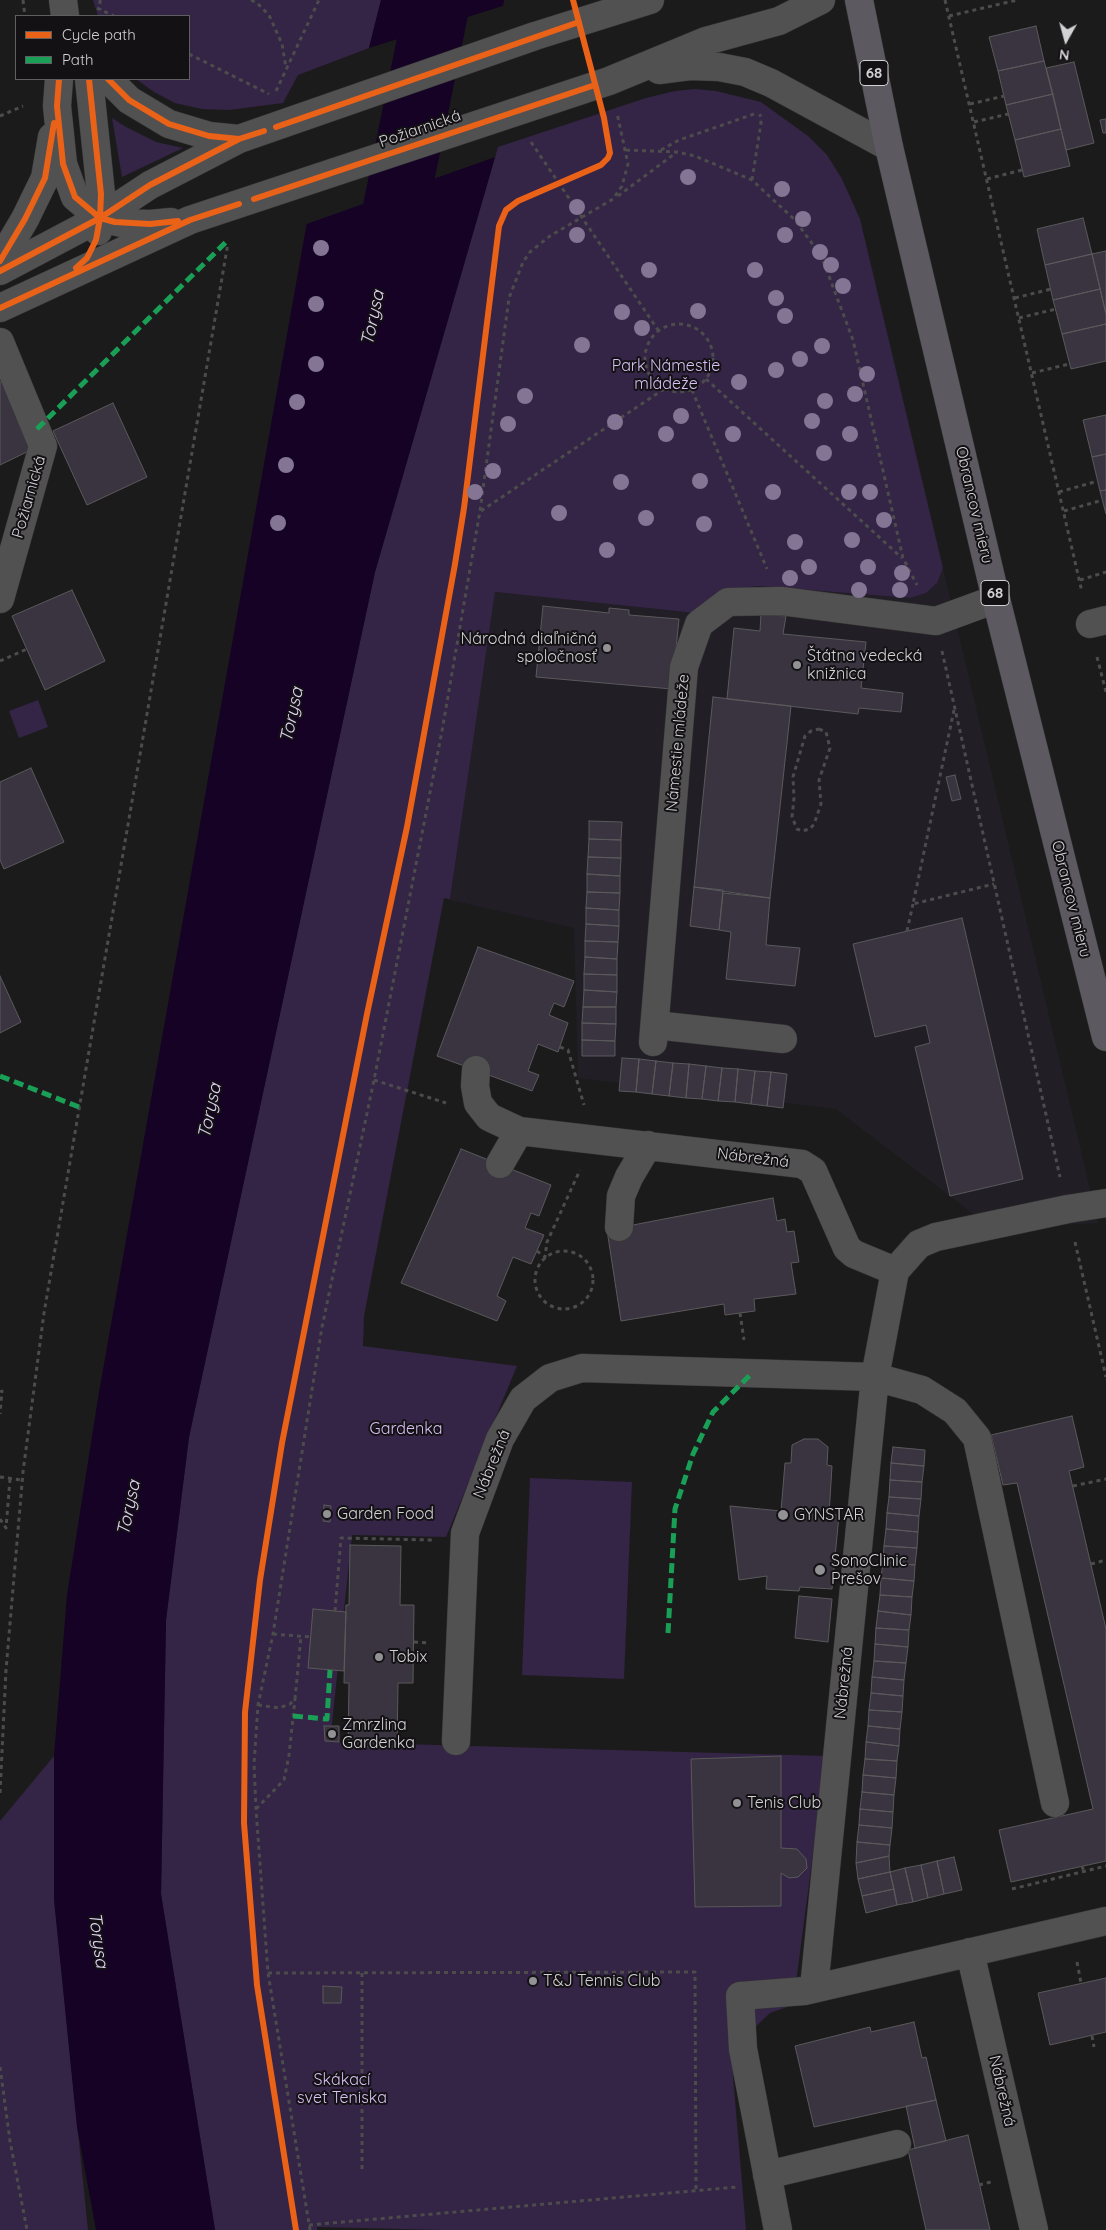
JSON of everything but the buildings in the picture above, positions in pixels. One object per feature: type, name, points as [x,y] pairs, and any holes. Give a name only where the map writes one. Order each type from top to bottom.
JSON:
[{"type":"main road","name":"Obrancov mieru","points":[[859,0],[889,147],[996,599],[1106,1037]]},
{"type":"street","points":[[0,271],[100,218],[150,186],[259,133],[535,36],[650,0]]},
{"type":"street","name":"Požiarnická","points":[[0,308],[190,220],[625,75],[706,41],[779,21],[821,0]]},
{"type":"street","points":[[625,75],[690,66],[719,67],[745,72],[771,83],[889,147]]},
{"type":"street","points":[[0,261],[25,219],[45,178],[57,106],[59,80]]},
{"type":"street","points":[[62,279],[87,258],[96,240],[100,218],[101,194],[89,80]]},
{"type":"street","points":[[109,80],[129,100],[169,124],[209,136],[259,133]]},
{"type":"street","points":[[57,106],[63,164],[75,197],[100,218],[122,223],[150,224],[190,220]]},
{"type":"street","name":"Požiarnická","points":[[0,342],[43,446],[0,599]]},
{"type":"street","name":"Námestie mládeže","points":[[783,1039],[654,1033],[684,667],[699,624],[728,602],[781,602],[936,621],[996,599]]},
{"type":"street","points":[[476,1070],[475,1086],[478,1103],[489,1117]]},
{"type":"street","name":"Nábrežná","points":[[489,1117],[519,1131],[802,1164],[813,1171],[847,1248],[854,1254],[895,1271],[875,1377],[814,1988]]},
{"type":"street","points":[[500,1164],[519,1131]]},
{"type":"street","points":[[619,1227],[622,1196],[629,1177],[648,1145]]},
{"type":"street","points":[[895,1271],[919,1244],[936,1237],[1068,1208],[1106,1203]]},
{"type":"street","name":"Nábrežná","points":[[456,1741],[465,1533],[500,1439],[522,1399],[550,1378],[582,1368],[875,1377],[922,1390],[955,1411],[977,1438],[1055,1803]]},
{"type":"street","points":[[778,2230],[743,2049],[740,1996],[814,1988],[1106,1922]]},
{"type":"street","name":"Nábrežná","points":[[970,1952],[1034,2230]]},
{"type":"street","points":[[768,2180],[898,2144]]},
{"type":"path","points":[[23,0],[24,15]]},
{"type":"path","points":[[100,0],[100,10]]},
{"type":"path","points":[[251,0],[257,3],[269,15],[282,44],[286,69]]},
{"type":"path","points":[[190,54],[273,96],[319,0]]},
{"type":"path","points":[[946,0],[1080,580],[1098,622],[1106,692]]},
{"type":"path","points":[[949,16],[1017,0]]},
{"type":"path","points":[[970,104],[1004,96]]},
{"type":"path","points":[[0,116],[26,105]]},
{"type":"path","points":[[613,199],[626,176],[628,164],[616,110]]},
{"type":"path","points":[[661,150],[679,140],[760,112],[761,123],[752,180]]},
{"type":"path","points":[[974,122],[1008,114]]},
{"type":"path","points":[[529,140],[658,330]]},
{"type":"path","points":[[626,150],[677,152],[719,164],[752,180],[795,220],[824,263],[852,340],[903,558],[936,621],[1106,1378]]},
{"type":"path","points":[[310,2230],[268,1974],[254,1764],[258,1705],[273,1634],[322,1327],[374,1080],[442,731],[480,511],[509,298],[523,262],[530,252],[550,236],[613,199],[677,152]]},
{"type":"path","points":[[987,179],[1022,170]]},
{"type":"path","points":[[549,186],[566,179]]},
{"type":"path","points":[[0,1793],[6,1670],[22,1480],[44,1313],[228,240]]},
{"type":"path","points":[[1014,298],[1051,289]]},
{"type":"path","points":[[1019,318],[1056,309]]},
{"type":"path","points":[[675,324],[684,324],[700,331],[706,338],[713,354],[711,372],[706,379],[692,390],[681,392],[664,389],[655,382],[648,373],[645,362],[648,344],[658,330],[675,324]]},
{"type":"path","points":[[1032,373],[1069,364]]},
{"type":"path","points":[[706,379],[903,558]]},
{"type":"path","points":[[480,511],[664,389]]},
{"type":"path","points":[[692,390],[781,602]]},
{"type":"path","points":[[1059,492],[1098,481]]},
{"type":"path","points":[[1064,511],[1102,500]]},
{"type":"path","points":[[1080,580],[1106,572]]},
{"type":"path","points":[[0,661],[27,649]]},
{"type":"path","points":[[907,931],[955,707]]},
{"type":"path","points":[[819,729],[826,732],[830,748],[818,780],[821,804],[814,824],[810,829],[802,831],[797,829],[792,817],[794,798],[793,777],[805,736],[811,731],[819,729]]},
{"type":"path","points":[[913,904],[994,884]]},
{"type":"path","points":[[545,1257],[563,1250],[581,1255],[592,1270],[594,1280],[588,1298],[580,1304],[566,1309],[552,1307],[543,1301],[534,1284],[538,1264],[545,1257],[547,1242],[594,1139],[568,1050],[560,1046]]},
{"type":"path","points":[[374,1080],[489,1117]]},
{"type":"path","points":[[537,1251],[545,1257]]},
{"type":"path","points":[[740,1313],[744,1343]]},
{"type":"path","points":[[0,1392],[2,1391],[0,1414]]},
{"type":"path","points":[[0,1477],[22,1480]]},
{"type":"path","points":[[0,1519],[6,1528],[10,1479]]},
{"type":"path","points":[[1073,1486],[1106,1479]]},
{"type":"path","points":[[335,1611],[341,1538],[465,1540]]},
{"type":"path","points":[[1091,1564],[1106,1560]]},
{"type":"path","points":[[273,1634],[311,1637]]},
{"type":"path","points":[[256,1809],[284,1780],[289,1755],[301,1636]]},
{"type":"path","points":[[258,1705],[280,1708],[290,1704],[295,1699]]},
{"type":"path","points":[[1082,1866],[1084,1872]]},
{"type":"path","points":[[1012,1889],[1106,1866]]},
{"type":"path","points":[[268,1974],[695,1972],[696,2191]]},
{"type":"path","points":[[362,1973],[362,2168]]},
{"type":"path","points":[[1092,2036],[1094,2047]]},
{"type":"path","points":[[0,2067],[10,2141],[27,2230]]},
{"type":"path","points":[[309,2225],[696,2191],[768,2180]]},
{"type":"shaded area","points":[[943,568],[1098,1223],[993,1229],[836,1109],[578,1078],[574,928],[450,899],[495,592],[695,613],[736,589],[758,586],[910,598],[926,593],[937,583]]},
{"type":"green space","points":[[93,0],[381,0],[369,48],[298,75],[283,103],[229,110],[202,109],[175,103],[154,92],[137,80],[190,80],[190,15],[98,15]]},
{"type":"green space","points":[[695,89],[716,91],[761,102],[808,136],[827,155],[842,179],[860,219],[943,568],[937,583],[926,593],[910,598],[758,586],[736,589],[695,613],[495,592],[450,899],[574,928],[444,898],[364,1316],[363,1346],[517,1366],[446,1537],[352,1535],[330,1742],[826,1756],[793,2005],[770,2013],[743,2039],[733,2076],[746,2230],[443,2230],[317,2227],[317,2230],[215,2230],[161,1894],[166,1620],[189,1437],[375,572],[498,147],[646,98],[675,91]]},
{"type":"green space","points":[[112,118],[156,142],[183,148],[122,177]]},
{"type":"green space","points":[[38,700],[48,727],[19,738],[9,711]]},
{"type":"green space","points":[[530,1478],[632,1482],[624,1679],[522,1675]]},
{"type":"green space","points":[[54,1756],[54,1899],[88,2230],[0,2230],[0,1821]]},
{"type":"water","points":[[381,0],[504,0],[503,6],[369,48]]},
{"type":"water","points":[[495,157],[375,572],[189,1437],[166,1620],[161,1894],[215,2230],[96,2230],[77,2127],[54,1899],[54,1756],[67,1595],[99,1392],[307,222]]},
{"type":"pier","points":[[506,5],[504,8],[370,51],[367,49]]},
{"type":"pier","points":[[496,154],[495,157],[304,225],[306,220]]},
{"type":"waterway","name":"Torysa","points":[[381,279],[438,0]]},
{"type":"marked path","points":[[37,429],[228,240]]},
{"type":"marked path","points":[[0,1076],[79,1107]]},
{"type":"marked path","points":[[668,1633],[675,1509],[693,1454],[713,1412],[752,1373]]},
{"type":"marked path","points":[[293,1716],[327,1719],[330,1670]]},
{"type":"cycle path","points":[[296,2230],[257,1985],[244,1823],[245,1712],[260,1580],[282,1443],[367,1014],[407,827],[455,564],[464,508],[499,226],[506,210],[518,201],[601,165],[610,153],[604,118],[573,0]]},
{"type":"cycle path","points":[[276,127],[579,22]]},
{"type":"cycle path","points":[[59,80],[57,106],[63,164],[75,197],[100,218],[115,222],[150,224],[178,221]]},
{"type":"cycle path","points":[[76,268],[87,258],[96,240],[100,218],[101,194],[89,80]]},
{"type":"cycle path","points":[[109,80],[129,100],[169,124],[209,136],[239,139]]},
{"type":"cycle path","points":[[254,199],[595,85]]},
{"type":"cycle path","points":[[0,261],[25,219],[45,178],[54,123]]},
{"type":"cycle path","points":[[0,271],[100,218],[150,185],[239,139],[264,131]]},
{"type":"cycle path","points":[[0,308],[190,220],[239,204]]},
{"type":"place","name":"Národná diaľničná spoločnosť","points":[[607,648]]},
{"type":"place","name":"Štátna vedecká knižnica","points":[[797,665]]},
{"type":"place","name":"Garden Food","points":[[327,1514]]},
{"type":"place","name":"GYNSTAR","points":[[783,1515]]},
{"type":"place","name":"SonoClinic Prešov","points":[[820,1570]]},
{"type":"place","name":"Tobix","points":[[379,1657]]},
{"type":"place","name":"Zmrzlina Gardenka","points":[[332,1734]]},
{"type":"place","name":"Tenis Club","points":[[737,1803]]},
{"type":"place","name":"T&J Tennis Club","points":[[533,1981]]},
{"type":"park label","name":"Park Námestie mládeže","points":[[666,375]]},
{"type":"park label","name":"Gardenka","points":[[406,1429]]},
{"type":"park label","name":"Skákací svet Teniska","points":[[342,2089]]}]
